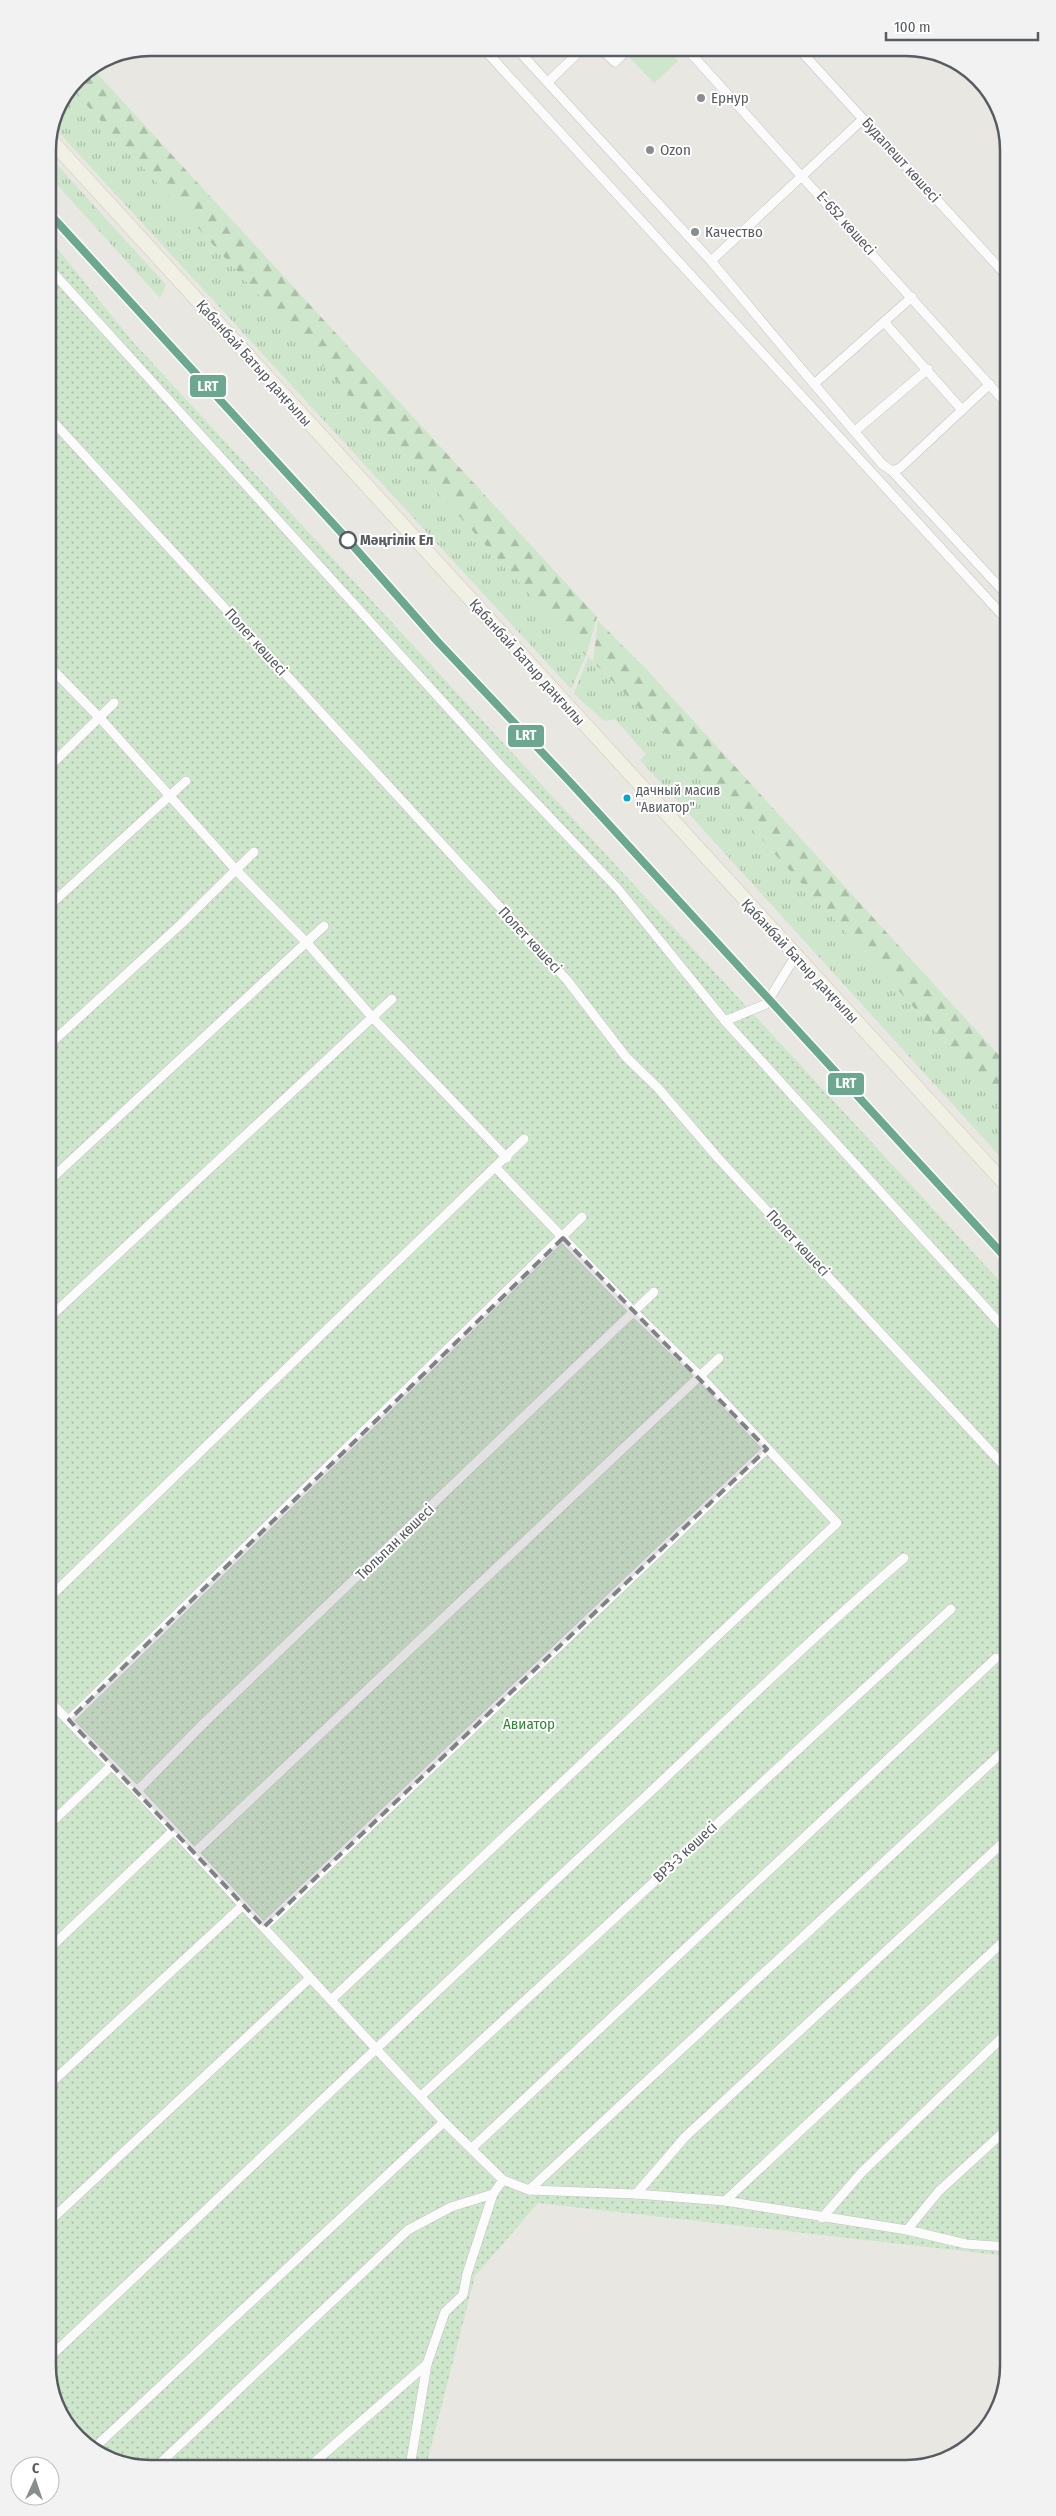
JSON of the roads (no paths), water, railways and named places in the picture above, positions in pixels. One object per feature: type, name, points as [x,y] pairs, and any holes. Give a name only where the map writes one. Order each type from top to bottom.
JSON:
[{"type":"main road","name":"Қабанбай Батыр даңғылы","points":[[56,146],[1000,1178]]},
{"type":"street","points":[[490,56],[1000,613]]},
{"type":"street","points":[[524,56],[711,261],[882,464],[892,470],[1000,588]]},
{"type":"street","points":[[548,82],[575,56]]},
{"type":"street","points":[[608,56],[614,62],[620,56]]},
{"type":"street","name":"Е-652 көшесі","points":[[693,56],[912,296],[1000,396]]},
{"type":"street","name":"Будапешт көшесі","points":[[805,56],[1000,268]]},
{"type":"street","points":[[711,261],[863,119]]},
{"type":"street","points":[[56,276],[501,766],[618,889],[725,1021],[1000,1323]]},
{"type":"street","points":[[814,384],[885,323],[912,296]]},
{"type":"street","points":[[885,323],[928,369],[962,410]]},
{"type":"street","points":[[855,431],[928,369]]},
{"type":"street","points":[[892,470],[900,468],[990,384]]},
{"type":"street","name":"Полет көшесі","points":[[56,425],[567,980],[626,1057],[658,1088],[718,1158],[1000,1462]]},
{"type":"street","points":[[56,673],[100,718],[236,870],[307,943],[373,1018],[507,1158]]},
{"type":"street","points":[[56,759],[114,703]]},
{"type":"street","points":[[56,900],[186,781]]},
{"type":"street","points":[[56,1039],[181,924],[254,852]]},
{"type":"street","points":[[56,1174],[324,926]]},
{"type":"street","points":[[725,1021],[766,1004],[795,956]]},
{"type":"street","points":[[56,1311],[123,1250],[186,1188],[373,1018],[392,998]]},
{"type":"street","points":[[56,1591],[524,1140]]},
{"type":"street","points":[[331,2000],[837,1523],[701,1377],[635,1312],[496,1168]]},
{"type":"street","points":[[68,1720],[563,1238],[582,1217]]},
{"type":"street","name":"Тюльпан көшесі","points":[[137,1791],[218,1710],[654,1292]]},
{"type":"street","points":[[194,1853],[719,1358]]},
{"type":"street","points":[[264,1927],[767,1449]]},
{"type":"street","points":[[56,2351],[766,1681],[904,1558]]},
{"type":"street","name":"ВРЗ-3 көшесі","points":[[421,2096],[951,1609]]},
{"type":"street","points":[[472,2148],[996,1658]]},
{"type":"street","points":[[56,1708],[137,1791],[444,2122],[503,2180],[529,2190],[636,2194],[725,2201],[822,2218],[907,2230],[966,2244],[1000,2246]]},
{"type":"street","points":[[529,2190],[1000,1754]]},
{"type":"street","points":[[56,1818],[112,1765]]},
{"type":"street","points":[[56,1942],[173,1831]]},
{"type":"street","points":[[636,2194],[686,2137],[1000,1845]]},
{"type":"street","points":[[56,2078],[242,1906]]},
{"type":"street","points":[[725,2201],[1000,1945]]},
{"type":"street","points":[[56,2215],[310,1978]]},
{"type":"street","points":[[822,2218],[862,2172],[1000,2040]]},
{"type":"street","points":[[99,2444],[444,2122]]},
{"type":"street","points":[[907,2230],[939,2190],[1000,2135]]},
{"type":"street","points":[[411,2460],[427,2364],[445,2312],[463,2295],[467,2274],[494,2194],[503,2180]]},
{"type":"street","points":[[164,2460],[408,2230],[451,2207],[494,2194]]},
{"type":"street","points":[[317,2460],[427,2364]]},
{"type":"place","name":"Ернур","points":[[701,98]]},
{"type":"place","name":"Ozon","points":[[650,150]]},
{"type":"place","name":"Качество","points":[[695,232]]},
{"type":"place","name":"Мәңгілік Ел","points":[[348,540]]},
{"type":"place","name":"дачный масив \"Авиатор\"","points":[[627,798]]},
{"type":"park label","name":"Авиатор","points":[[529,1724]]}]
